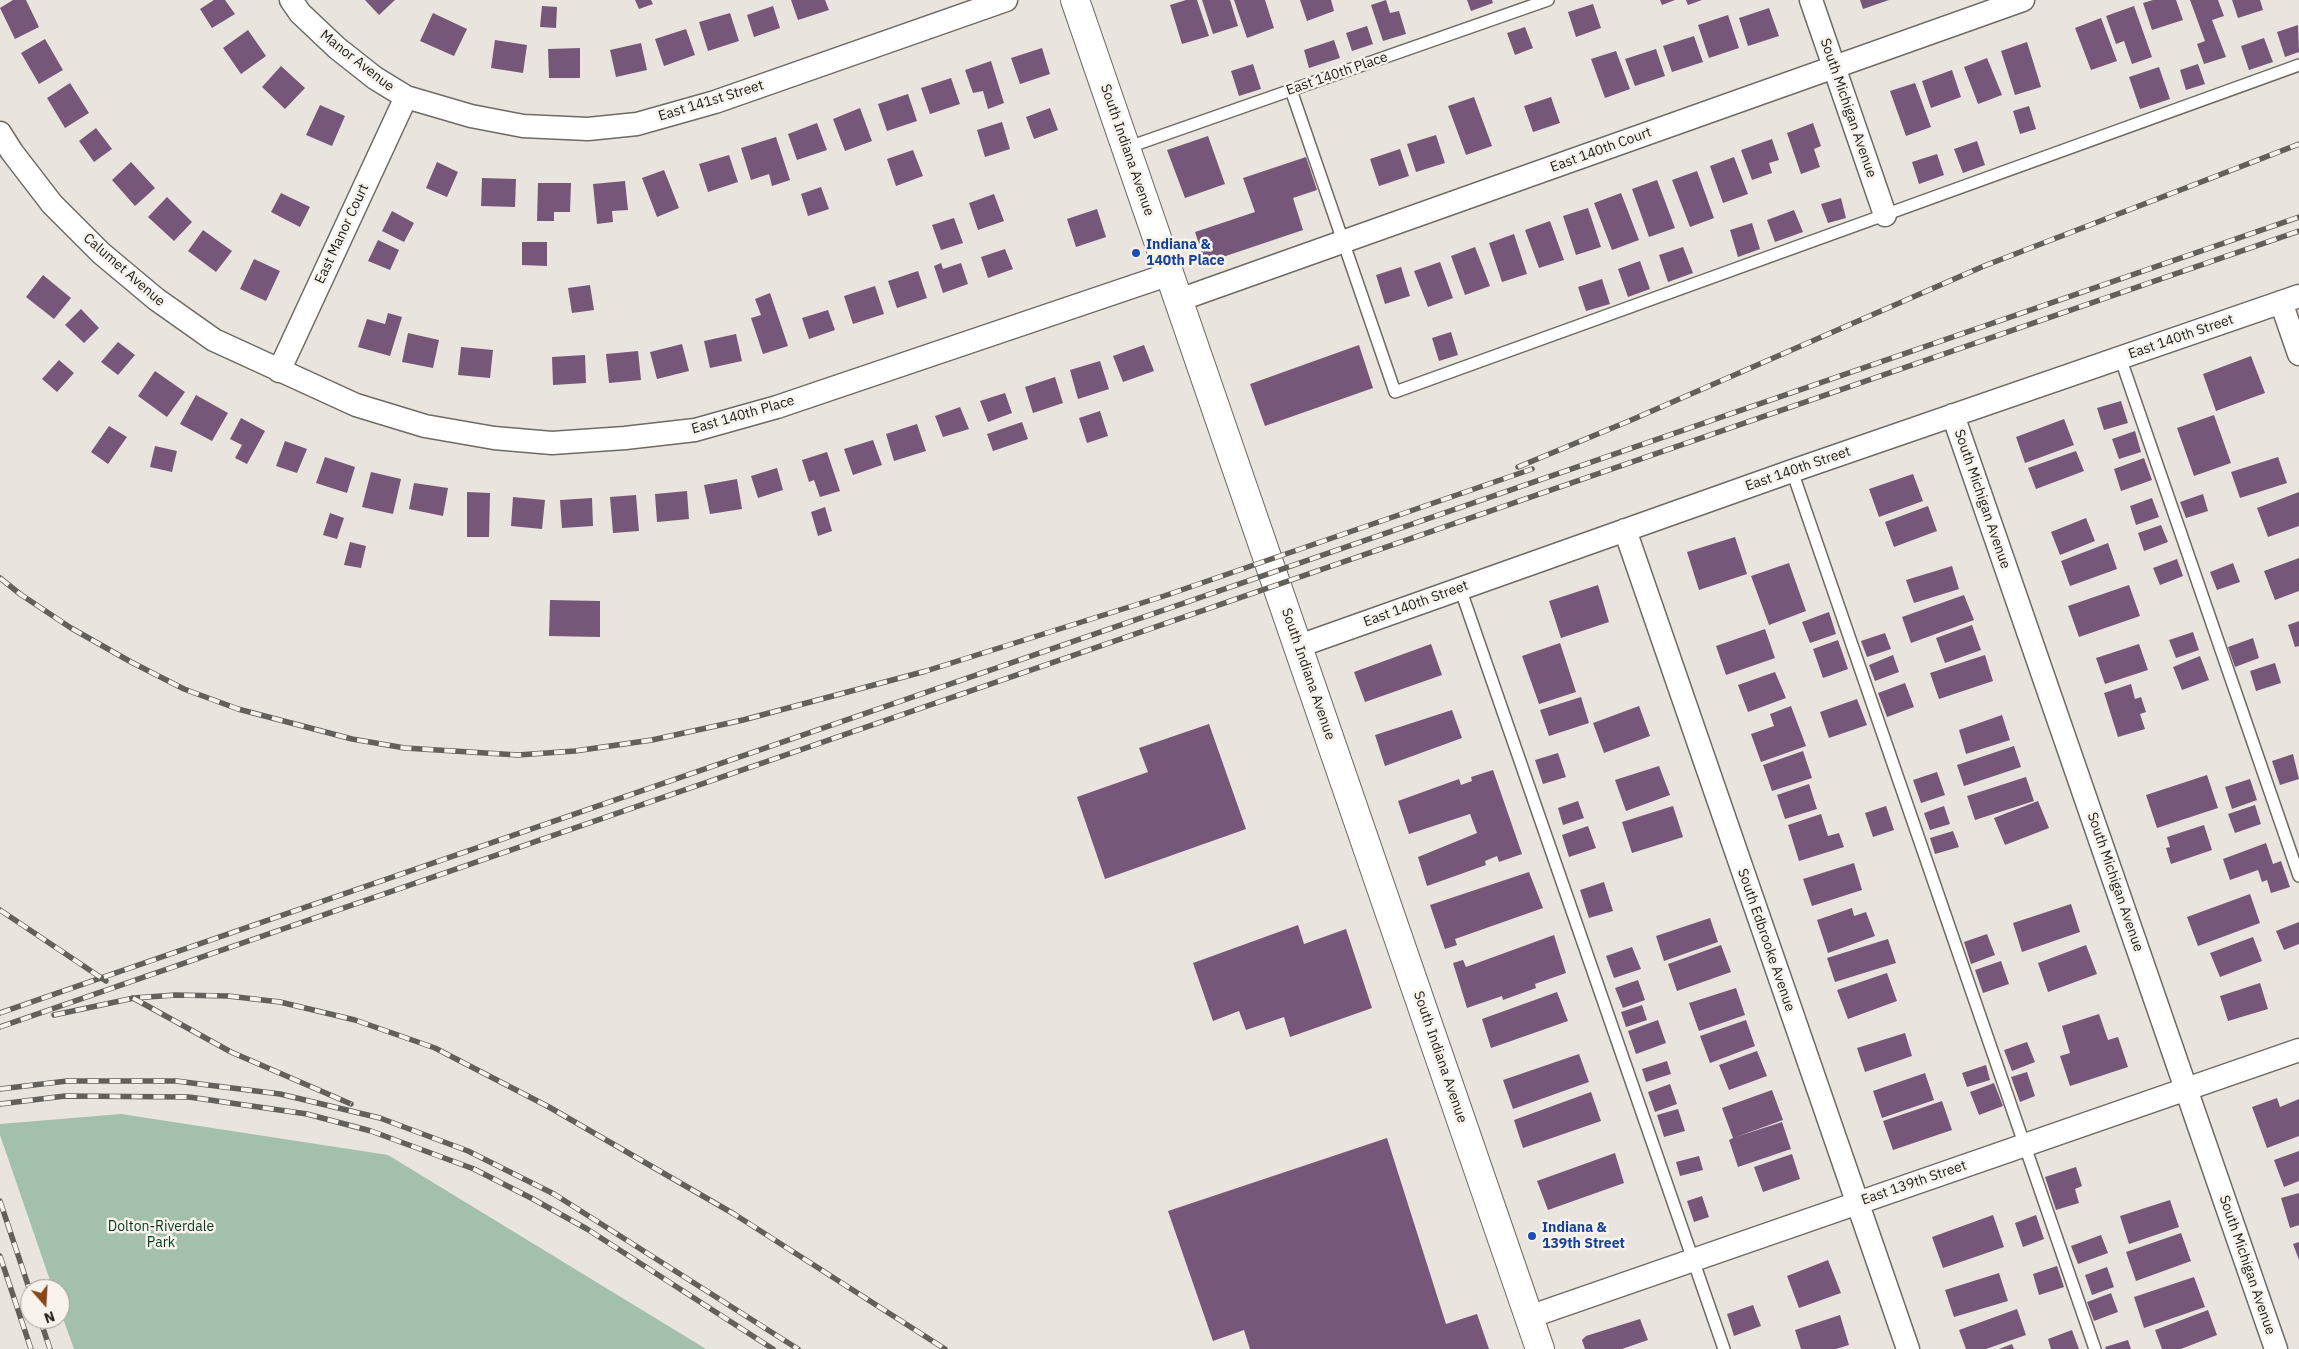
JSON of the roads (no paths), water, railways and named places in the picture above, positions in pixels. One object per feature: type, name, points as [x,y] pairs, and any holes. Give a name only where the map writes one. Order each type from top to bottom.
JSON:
[{"type":"main road","name":"South Indiana Avenue","points":[[1075,0],[1540,1349]]},
{"type":"street","name":"Manor Avenue","points":[[291,0],[300,14],[337,48],[375,78],[406,97]]},
{"type":"street","name":"East 141st Street","points":[[406,97],[471,116],[523,126],[588,129],[636,124],[715,102],[1006,0]]},
{"type":"street","name":"South Michigan Avenue","points":[[1811,0],[1885,215]]},
{"type":"street","name":"East 140th Court","points":[[1179,300],[2023,0]]},
{"type":"street","name":"East Manor Court","points":[[279,371],[406,97]]},
{"type":"street","name":"Calumet Avenue","points":[[0,133],[52,204],[101,253],[156,300],[214,340],[279,371]]},
{"type":"street","name":"East 140th Place","points":[[279,371],[356,405],[425,426],[494,438],[552,442],[625,438],[696,430],[777,407],[1170,274]]},
{"type":"street","points":[[2290,299],[2299,354]]},
{"type":"street","name":"East 140th Street","points":[[1299,646],[1792,471],[2290,299]]},
{"type":"street","name":"South Michigan Avenue","points":[[1953,415],[2276,1349]]},
{"type":"street","name":"South Edbrooke Avenue","points":[[1625,530],[1908,1349]]},
{"type":"street","name":"East 139th Street","points":[[1529,1317],[2299,1050]]},
{"type":"lane","name":"East 140th Place","points":[[1126,148],[1548,0]]},
{"type":"lane","points":[[1291,90],[1395,392],[2299,65]]},
{"type":"lane","points":[[2120,357],[2299,876]]},
{"type":"lane","points":[[1792,471],[2095,1349]]},
{"type":"lane","points":[[1460,588],[1724,1349]]},
{"type":"railway","points":[[1518,467],[1629,421],[1984,266],[2299,144]]},
{"type":"railway","points":[[0,1013],[2299,217]]},
{"type":"railway","points":[[0,1027],[2299,231]]},
{"type":"railway","points":[[0,578],[20,594],[71,628],[131,662],[184,689],[238,709],[352,739],[405,748],[518,755],[575,751],[652,740],[743,720],[926,671],[1164,596],[1532,469]]},
{"type":"railway","points":[[0,910],[106,981]]},
{"type":"railway","points":[[54,1015],[134,998],[175,995],[228,996],[280,1002],[355,1020],[435,1048],[549,1107],[734,1214],[945,1349]]},
{"type":"railway","points":[[133,998],[231,1052],[351,1104]]},
{"type":"railway","points":[[0,1089],[67,1081],[176,1081],[280,1094],[380,1118],[468,1151],[554,1194],[798,1349]]},
{"type":"railway","points":[[0,1104],[65,1096],[189,1097],[307,1114],[371,1131],[474,1169],[533,1199],[587,1229],[773,1349]]},
{"type":"railway","points":[[0,1201],[26,1279]]},
{"type":"railway","points":[[0,1256],[31,1349]]},
{"type":"railway","points":[[43,1329],[50,1349]]},
{"type":"place","name":"Indiana & 140th Place","points":[[1136,253]]},
{"type":"place","name":"Indiana & 139th Street","points":[[1532,1236]]},
{"type":"park label","name":"Dolton-Riverdale Park","points":[[161,1236]]}]
